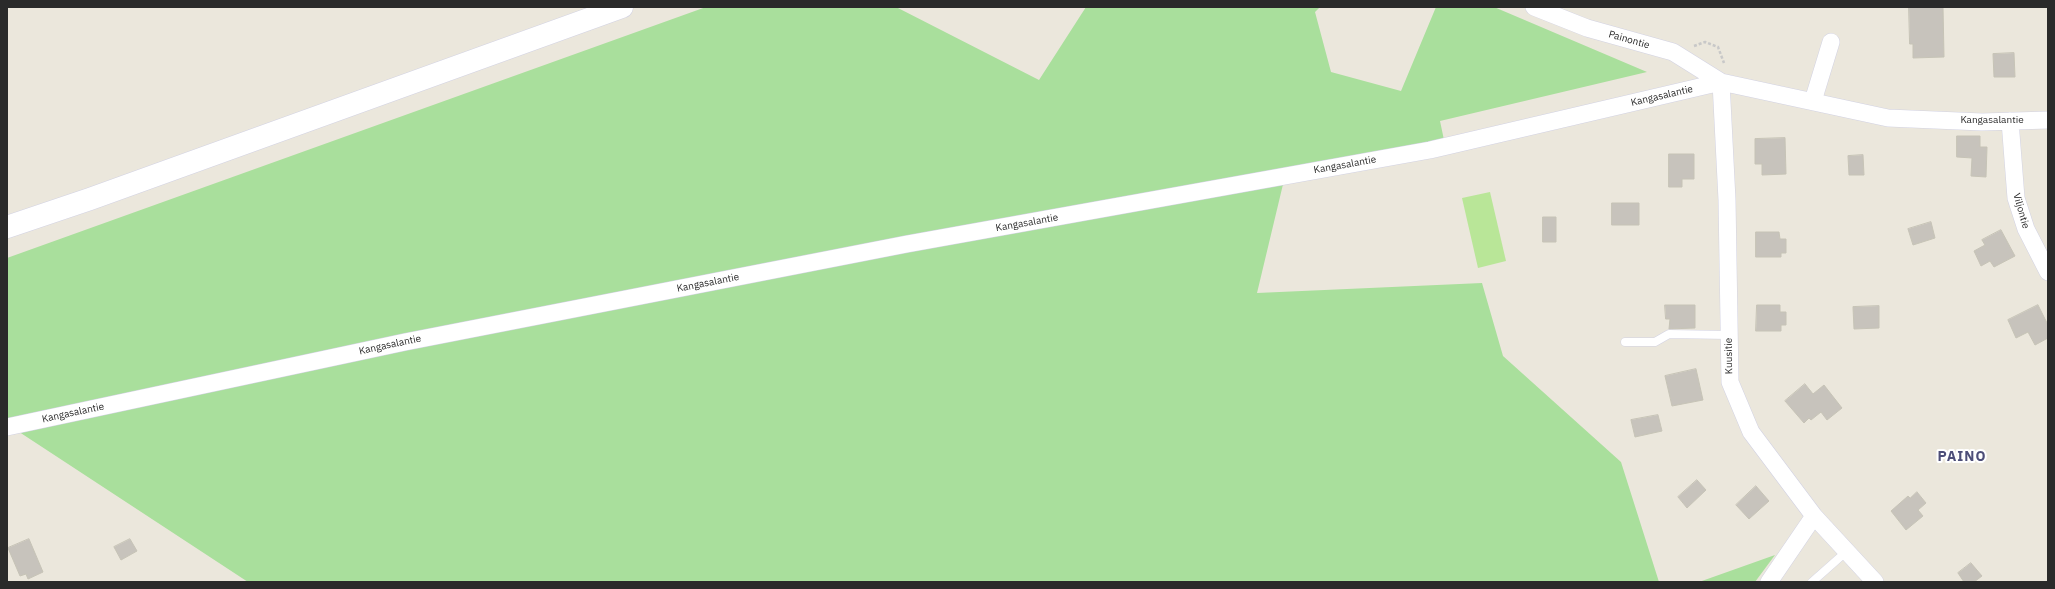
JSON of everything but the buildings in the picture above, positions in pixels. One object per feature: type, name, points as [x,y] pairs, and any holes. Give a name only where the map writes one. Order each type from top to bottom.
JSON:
[{"type":"main road","points":[[7,227],[90,199],[622,7]]},
{"type":"street","name":"Painontie","points":[[1534,7],[1588,28],[1673,52],[1720,82]]},
{"type":"street","points":[[1814,101],[1831,42]]},
{"type":"street","name":"Kangasalantie","points":[[7,428],[405,342],[907,244],[1430,150],[1720,82],[1888,118],[1982,122],[2048,120]]},
{"type":"street","name":"Kuusitie","points":[[1720,82],[1727,200],[1730,382],[1751,432],[1814,516],[1848,551],[1874,582]]},
{"type":"street","name":"Viljontie","points":[[2010,120],[2016,198],[2026,229],[2048,272]]},
{"type":"street","points":[[1769,582],[1814,516]]},
{"type":"lane","points":[[1625,342],[1655,342],[1669,334],[1729,335]]},
{"type":"lane","points":[[1812,582],[1848,551]]},
{"type":"green space","points":[[706,7],[896,7],[1039,80],[1086,7],[1320,7],[1315,12],[1331,72],[1401,91],[1436,7],[1494,7],[1647,72],[1440,121],[1444,140],[1285,176],[1257,293],[1482,283],[1503,356],[1621,462],[1659,582],[248,582],[7,424],[7,258]]},
{"type":"green space","points":[[1490,192],[1506,261],[1478,268],[1462,198]]},
{"type":"green space","points":[[1775,555],[1755,582],[1699,582]]},
{"type":"district","name":"PAINO","points":[[1962,457]]}]
